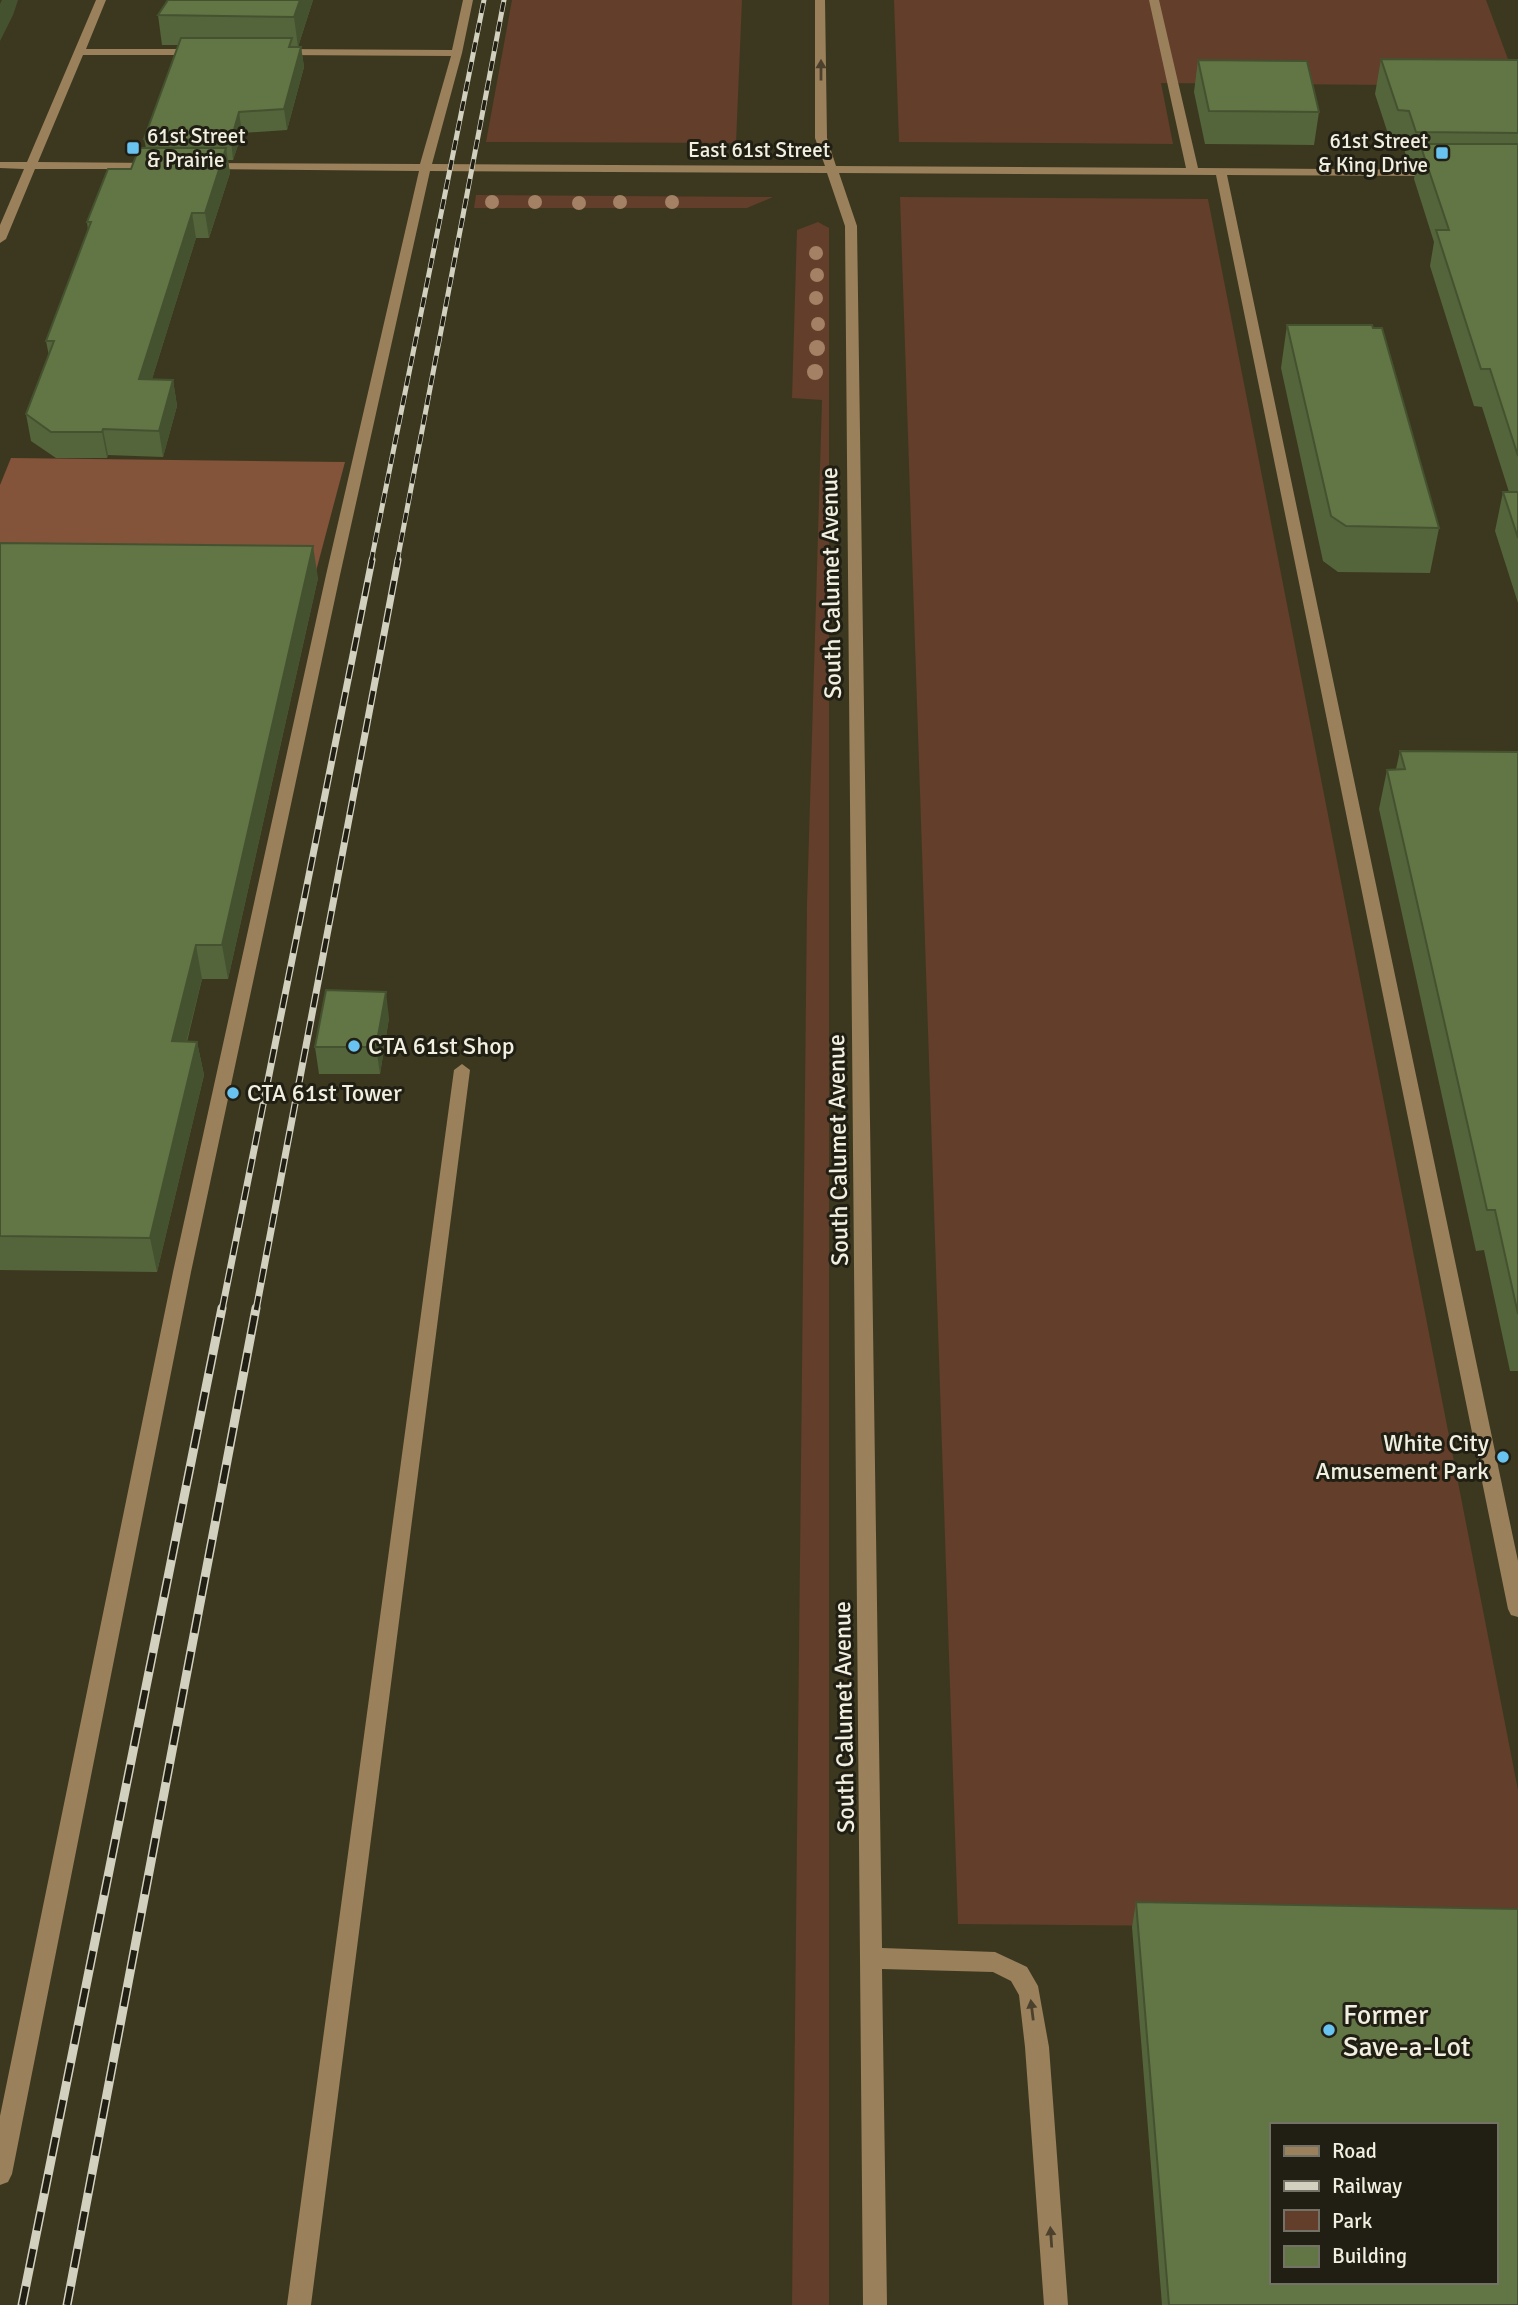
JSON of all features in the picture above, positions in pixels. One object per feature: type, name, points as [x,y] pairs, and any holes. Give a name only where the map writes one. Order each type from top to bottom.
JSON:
[{"type":"street","points":[[0,239],[101,0]]},
{"type":"street","points":[[0,2174],[182,1272],[333,575],[426,167],[457,53],[468,0]]},
{"type":"street","name":"South Calumet Avenue","points":[[820,0],[821,138],[852,226],[875,2305]]},
{"type":"street","points":[[1154,0],[1193,172]]},
{"type":"street","points":[[79,52],[210,52]]},
{"type":"street","points":[[265,52],[457,53]]},
{"type":"street","points":[[0,164],[164,166]]},
{"type":"street","name":"East 61st Street","points":[[192,166],[1450,173]]},
{"type":"street","points":[[1221,172],[1518,1609]]},
{"type":"street","points":[[299,2305],[462,1070]]},
{"type":"street","points":[[871,1958],[995,1962],[1018,1974],[1030,1993],[1037,2047],[1056,2305]]},
{"type":"green space","points":[[512,0],[742,0],[736,143],[486,142]]},
{"type":"green space","points":[[894,0],[1486,0],[1518,86],[1161,83],[1173,144],[899,142]]},
{"type":"green space","points":[[476,195],[773,197],[747,208],[474,208]]},
{"type":"green space","points":[[900,197],[1208,199],[1518,1790],[1518,1929],[958,1924]]},
{"type":"green space","points":[[818,222],[829,228],[829,2305],[792,2305],[807,904],[822,400],[792,398],[797,230]]},
{"type":"shaded area","points":[[11,458],[345,462],[315,575],[0,571],[0,485]]},
{"type":"building","points":[[168,0],[300,0],[294,17],[158,15]]},
{"type":"building","points":[[181,38],[292,38],[289,47],[301,47],[284,109],[239,112],[231,140],[144,139]]},
{"type":"building","points":[[1381,59],[1518,60],[1518,133],[1416,132],[1409,111],[1398,110]]},
{"type":"building","points":[[1198,60],[1307,61],[1319,112],[1209,111]]},
{"type":"building","points":[[1420,144],[1518,144],[1518,456],[1490,369],[1481,369],[1436,230],[1449,230]]},
{"type":"building","points":[[139,148],[226,148],[205,213],[192,213],[139,379],[173,380],[159,431],[103,429],[102,432],[51,432],[26,414],[54,341],[46,341],[108,169],[131,169]]},
{"type":"building","points":[[1287,325],[1372,325],[1373,328],[1382,328],[1439,528],[1346,526],[1331,516]]},
{"type":"building","points":[[1503,492],[1518,492],[1518,538]]},
{"type":"building","points":[[0,543],[313,546],[222,945],[196,945],[172,1041],[197,1042],[150,1238],[0,1236]]},
{"type":"building","points":[[1400,751],[1518,752],[1518,1314],[1495,1210],[1487,1210],[1387,770],[1405,769]]},
{"type":"building","points":[[326,990],[386,992],[376,1047],[315,1047]]},
{"type":"building","name":"Former Save-a-Lot","points":[[1136,1902],[1518,1909],[1518,2305],[1169,2305]]},
{"type":"railway","points":[[371,562],[484,0]]},
{"type":"railway","points":[[397,562],[504,0]]},
{"type":"railway","points":[[222,1310],[372,560]]},
{"type":"railway","points":[[256,1310],[398,560]]},
{"type":"railway","points":[[22,2305],[222,1308]]},
{"type":"railway","points":[[67,2305],[256,1308]]},
{"type":"place","name":"61st Street & Prairie","points":[[133,148]]},
{"type":"place","name":"61st Street & King Drive","points":[[1442,153]]},
{"type":"place","name":"CTA 61st Shop","points":[[354,1046]]},
{"type":"place","name":"CTA 61st Tower","points":[[233,1093]]},
{"type":"place","name":"White City Amusement Park","points":[[1503,1457]]},
{"type":"place","name":"Former Save-a-Lot","points":[[1329,2030]]}]
